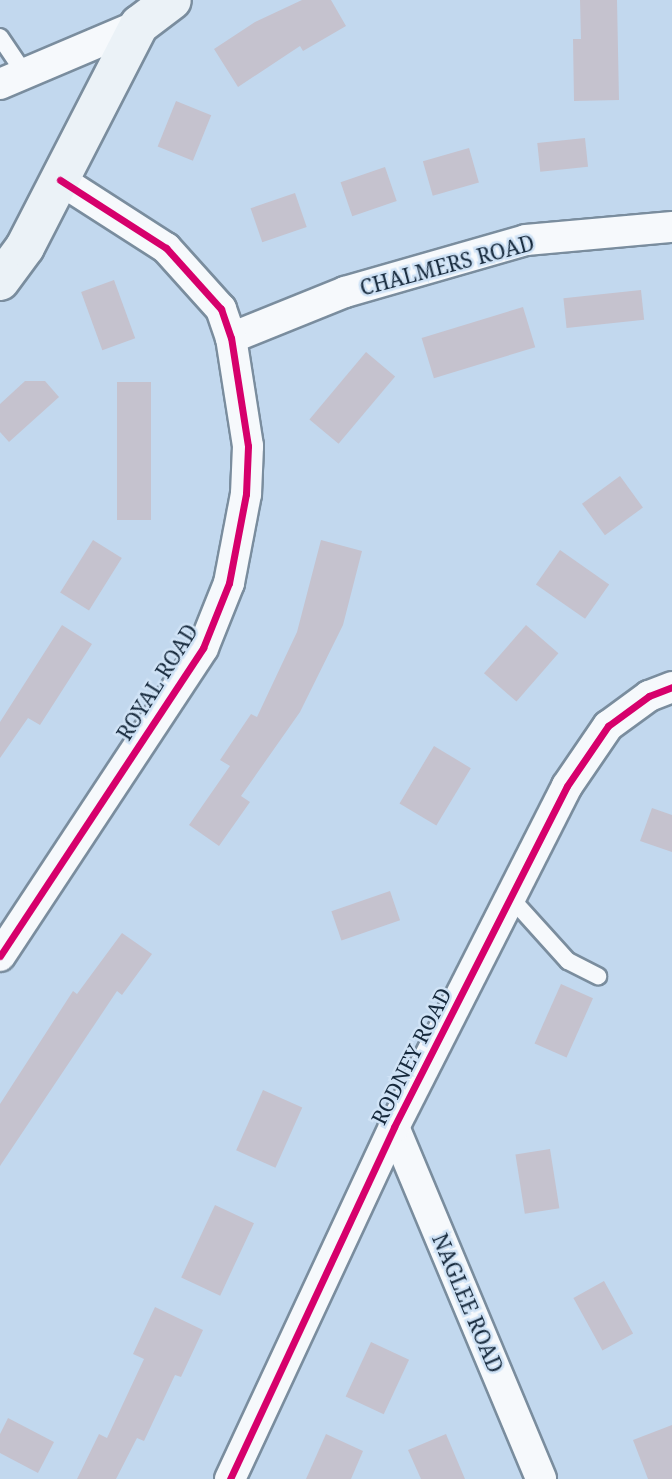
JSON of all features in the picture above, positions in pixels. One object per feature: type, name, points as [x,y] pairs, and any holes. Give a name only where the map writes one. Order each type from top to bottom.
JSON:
[{"type":"street","points":[[12,79],[139,25],[172,0]]},
{"type":"street","points":[[0,281],[25,247],[139,25]]},
{"type":"street","name":"ROYAL ROAD","points":[[0,956],[203,648],[229,583],[246,494],[248,446],[231,338],[220,309],[166,248],[60,180]]},
{"type":"street","name":"CHALMERS ROAD","points":[[231,338],[345,292],[526,240],[672,228]]},
{"type":"street","name":"RODNEY ROAD","points":[[230,1479],[394,1128],[567,786],[608,726],[649,696],[672,687]]},
{"type":"street","name":"NAGLEE ROAD","points":[[394,1128],[541,1479]]},
{"type":"lane","points":[[0,37],[12,79]]},
{"type":"lane","points":[[511,898],[568,961],[598,976]]},
{"type":"building","points":[[302,0],[331,0],[346,26],[303,51],[300,46],[238,87],[214,49],[255,22]]},
{"type":"building","points":[[580,0],[617,0],[619,100],[574,101],[573,39],[581,39]]},
{"type":"building","points":[[176,101],[211,115],[193,161],[158,146]]},
{"type":"building","points":[[585,138],[588,167],[540,172],[537,143]]},
{"type":"building","points":[[469,148],[479,183],[433,196],[423,161]]},
{"type":"building","points":[[385,167],[397,201],[352,216],[341,182]]},
{"type":"building","points":[[295,193],[307,227],[262,242],[251,208]]},
{"type":"building","points":[[114,280],[135,338],[102,350],[81,292]]},
{"type":"building","points":[[641,290],[644,320],[567,328],[563,298]]},
{"type":"building","points":[[523,307],[535,347],[434,378],[422,338]]},
{"type":"building","points":[[366,352],[395,376],[339,444],[309,419]]},
{"type":"building","points":[[25,381],[45,381],[59,397],[9,442],[0,432],[0,404]]},
{"type":"building","points":[[117,382],[151,382],[151,520],[117,520]]},
{"type":"building","points":[[620,476],[643,508],[605,535],[582,504]]},
{"type":"building","points":[[93,540],[122,558],[89,611],[60,593]]},
{"type":"building","points":[[321,540],[362,551],[343,625],[300,712],[241,796],[250,802],[219,846],[189,825],[230,766],[220,760],[251,714],[257,717],[297,632]]},
{"type":"building","points":[[560,550],[609,584],[585,619],[536,584]]},
{"type":"building","points":[[62,625],[92,644],[40,725],[28,718],[0,758],[0,722]]},
{"type":"building","points":[[526,625],[558,653],[516,702],[484,673]]},
{"type":"building","points":[[434,746],[471,768],[436,826],[399,803]]},
{"type":"building","points":[[652,808],[672,815],[672,852],[640,841]]},
{"type":"building","points":[[390,891],[400,920],[341,940],[331,911]]},
{"type":"building","points":[[122,933],[152,954],[122,995],[117,991],[0,1166],[0,1104],[73,991],[77,994]]},
{"type":"building","points":[[561,984],[593,998],[567,1058],[535,1043]]},
{"type":"building","points":[[263,1090],[302,1107],[275,1168],[236,1150]]},
{"type":"building","points":[[550,1149],[559,1208],[525,1214],[515,1154]]},
{"type":"building","points":[[215,1205],[254,1223],[220,1296],[181,1278]]},
{"type":"building","points":[[604,1281],[633,1333],[602,1350],[573,1298]]},
{"type":"building","points":[[155,1307],[203,1330],[181,1377],[175,1375],[144,1441],[137,1438],[116,1479],[77,1479],[99,1434],[107,1438],[144,1359],[133,1354]]},
{"type":"building","points":[[371,1342],[409,1360],[384,1414],[346,1396]]},
{"type":"building","points":[[8,1418],[54,1442],[38,1473],[0,1453],[0,1434]]},
{"type":"building","points":[[672,1425],[672,1479],[648,1479],[633,1440]]},
{"type":"building","points":[[326,1434],[363,1451],[351,1479],[306,1479]]},
{"type":"building","points":[[446,1434],[465,1479],[421,1479],[408,1450]]},
{"type":"cycle path","points":[[0,956],[203,648],[229,583],[246,494],[248,446],[231,338],[221,309],[166,248],[60,180]]},
{"type":"cycle path","points":[[230,1479],[394,1127],[567,786],[608,726],[649,696],[672,687]]}]
